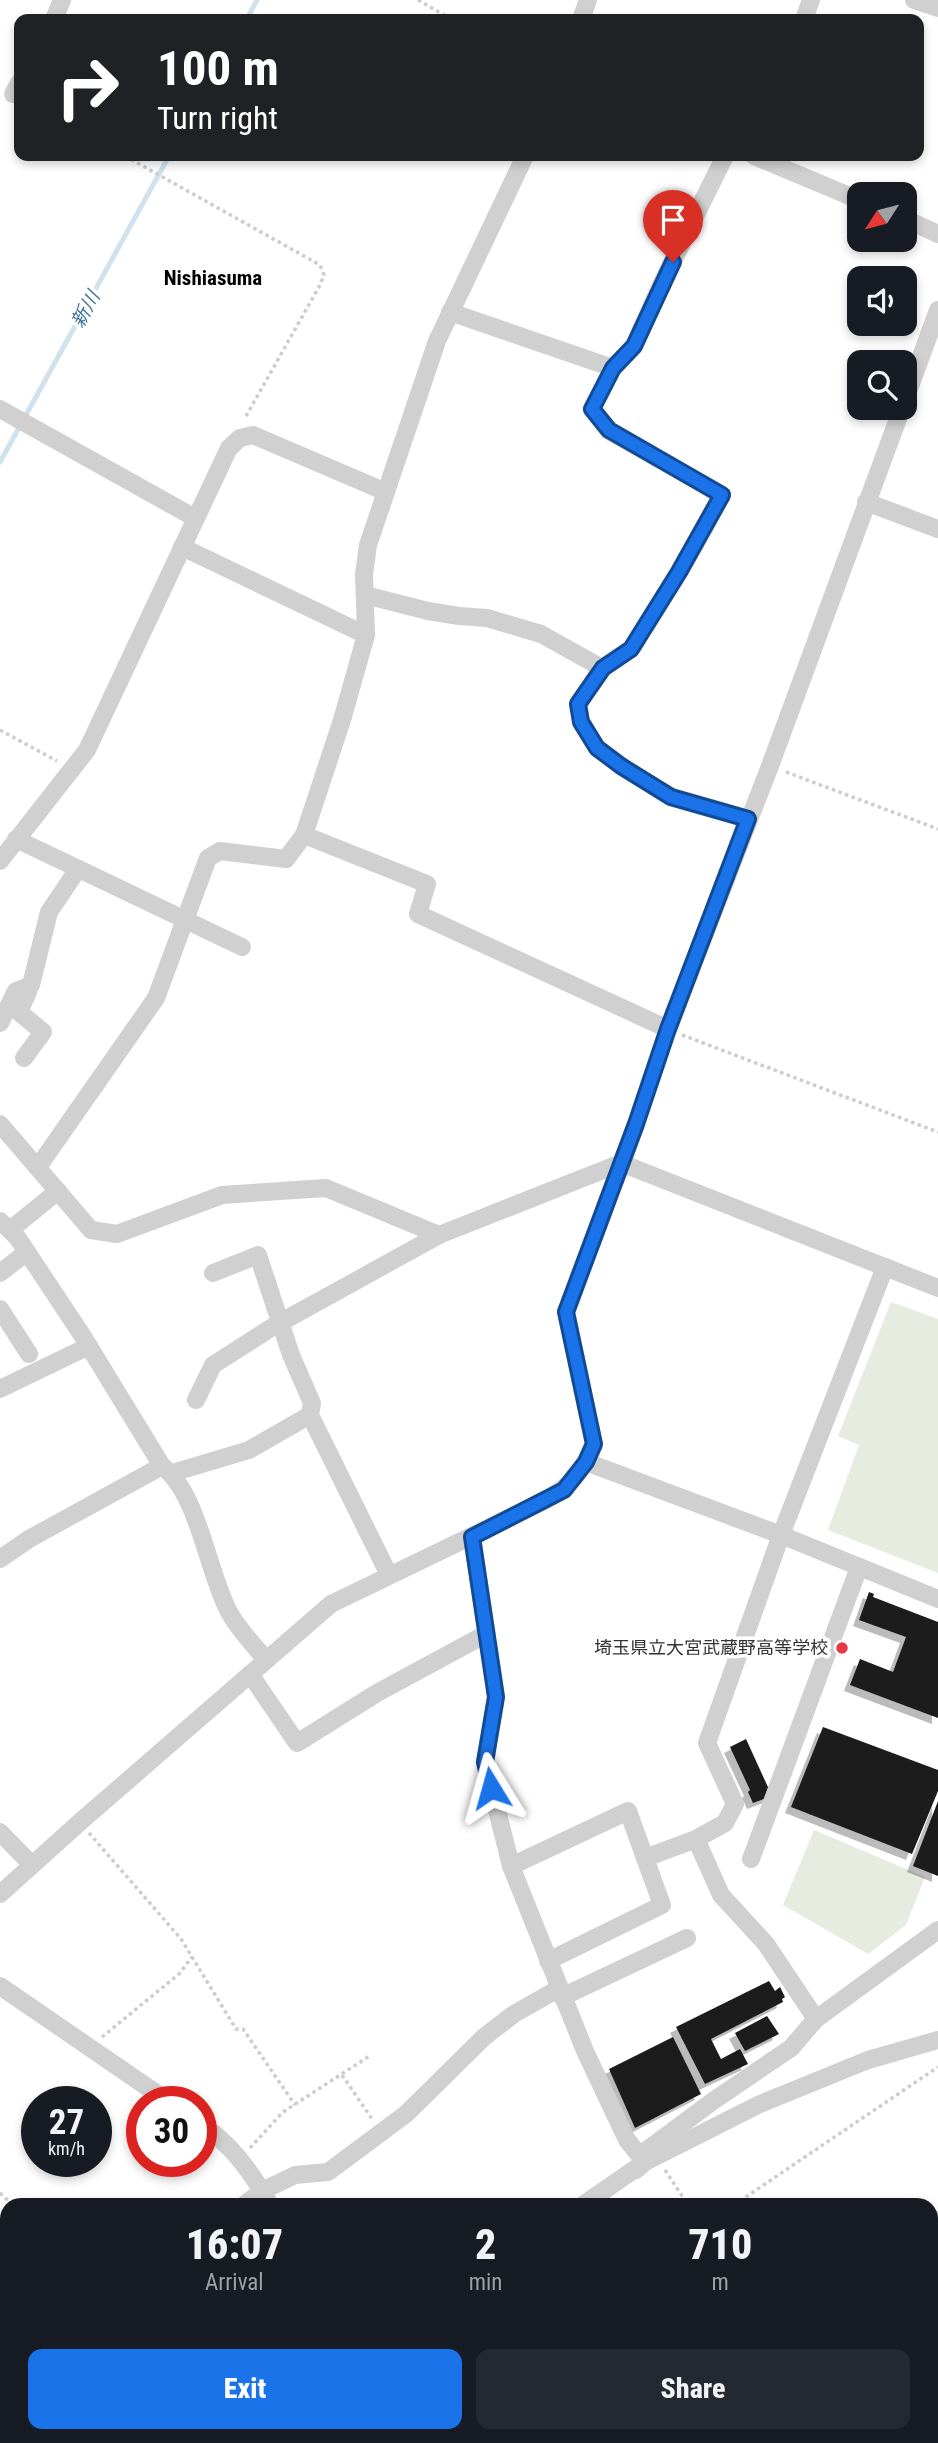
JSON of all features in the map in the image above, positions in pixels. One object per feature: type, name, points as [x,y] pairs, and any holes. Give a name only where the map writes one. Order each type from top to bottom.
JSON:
[{"type":"street","points":[[915,0],[938,8]]},
{"type":"street","points":[[38,1167],[156,998],[208,858],[220,851],[286,859],[304,835],[342,720],[366,635],[364,574],[368,545],[438,341],[523,161]]},
{"type":"street","points":[[723,161],[634,346],[613,368],[592,409],[609,430],[722,495],[679,572],[631,649],[603,668],[578,704],[581,722],[597,748],[671,797],[748,819]]},
{"type":"street","points":[[766,161],[847,195]]},
{"type":"street","points":[[917,224],[938,233]]},
{"type":"street","points":[[917,367],[938,310]]},
{"type":"street","points":[[450,312],[613,368]]},
{"type":"street","points":[[0,409],[195,518]]},
{"type":"street","points":[[0,1894],[331,1604],[564,1490],[586,1462],[594,1444],[566,1312],[668,1029],[770,766],[897,420]]},
{"type":"street","points":[[0,861],[87,750],[229,448],[240,438],[253,435],[386,492]]},
{"type":"street","points":[[866,502],[938,529]]},
{"type":"street","points":[[182,547],[366,635]]},
{"type":"street","points":[[365,595],[439,612],[487,618],[530,630],[603,668]]},
{"type":"street","points":[[304,835],[427,884],[418,914],[668,1029]]},
{"type":"street","points":[[16,839],[242,947]]},
{"type":"street","points":[[24,1058],[43,1032],[19,1012],[31,985],[49,912],[78,869]]},
{"type":"street","points":[[0,1023],[16,991],[31,985]]},
{"type":"street","points":[[0,1124],[91,1230],[117,1234],[222,1195],[326,1188],[439,1235]]},
{"type":"street","points":[[196,1400],[214,1365],[282,1321],[439,1235],[621,1163],[938,1288]]},
{"type":"street","points":[[58,1191],[5,1225],[27,1252],[89,1346],[188,1503],[229,1613],[266,1660]]},
{"type":"street","points":[[0,1273],[27,1252]]},
{"type":"street","points":[[213,1273],[258,1255],[291,1354],[312,1403],[310,1415],[389,1575]]},
{"type":"street","points":[[645,1858],[696,1839],[725,1823],[735,1804],[707,1743],[781,1535],[885,1267]]},
{"type":"street","points":[[0,1308],[29,1354]]},
{"type":"street","points":[[0,1389],[89,1346]]},
{"type":"street","points":[[0,1559],[41,1532],[167,1469],[249,1450],[310,1415]]},
{"type":"street","points":[[586,1462],[781,1535],[938,1599]]},
{"type":"street","points":[[472,1537],[496,1697],[485,1762],[510,1866],[560,1993],[627,2140],[647,2158]]},
{"type":"street","points":[[751,1859],[859,1567]]},
{"type":"street","points":[[250,1674],[298,1744],[377,1693],[486,1634]]},
{"type":"street","points":[[510,1866],[628,1811],[662,1905],[548,1961]]},
{"type":"street","points":[[0,1832],[32,1865]]},
{"type":"street","points":[[696,1839],[721,1895],[765,1944],[816,2019]]},
{"type":"street","points":[[604,2198],[713,2101],[791,2048],[816,2019],[938,1930]]},
{"type":"street","points":[[217,2134],[263,2193],[295,2175],[328,2172],[406,2114],[484,2037],[514,2014],[687,1938]]},
{"type":"street","points":[[0,1986],[146,2086]]},
{"type":"street","points":[[593,2198],[647,2158],[760,2104],[868,2060],[938,2040]]},
{"type":"path","points":[[418,0],[442,14]]},
{"type":"path","points":[[134,161],[320,265],[324,275],[229,448]]},
{"type":"path","points":[[0,730],[72,769]]},
{"type":"path","points":[[770,766],[938,829]]},
{"type":"path","points":[[668,1029],[938,1132]]},
{"type":"path","points":[[79,1822],[181,1939],[236,2029],[243,2029],[295,2105]]},
{"type":"path","points":[[90,2048],[178,1974],[192,1957]]},
{"type":"path","points":[[238,2159],[284,2112],[371,2054]]},
{"type":"path","points":[[744,2198],[938,2067]]},
{"type":"path","points":[[342,2075],[381,2132]]},
{"type":"path","points":[[647,2158],[682,2198]]},
{"type":"shaded area","points":[[891,1302],[938,1319],[938,1573],[828,1530],[859,1445],[838,1436]]},
{"type":"shaded area","points":[[814,1830],[925,1877],[906,1925],[868,1954],[783,1905]]},
{"type":"building","points":[[869,1592],[874,1594],[873,1597],[938,1622],[938,1718],[850,1685],[860,1659],[893,1672],[906,1637],[859,1620]]},
{"type":"building","points":[[823,1727],[938,1770],[938,1791],[912,1854],[791,1807]]},
{"type":"building","points":[[746,1739],[772,1796],[753,1803],[748,1792],[750,1790],[730,1747]]},
{"type":"building","points":[[938,1801],[938,1876],[913,1866]]},
{"type":"building","points":[[769,1981],[775,1991],[780,1987],[785,1997],[783,2002],[711,2039],[721,2059],[740,2049],[748,2064],[705,2084],[676,2027]]},
{"type":"building","points":[[767,2016],[779,2034],[745,2051],[735,2033]]},
{"type":"building","points":[[673,2037],[701,2094],[635,2128],[609,2069]]},
{"type":"waterway","name":"新川","points":[[250,14],[257,0]]},
{"type":"waterway","name":"新川","points":[[0,462],[166,161]]},
{"type":"place","name":"埼玉県立大宮武蔵野高等学校","points":[[842,1648]]},
{"type":"district","name":"Nishiasuma","points":[[213,278]]},
{"type":"route","points":[[491,1788],[485,1762],[496,1697],[472,1537],[564,1490],[586,1462],[594,1444],[566,1312],[636,1124],[668,1029],[748,819],[671,797],[621,766],[597,748],[581,722],[578,704],[603,668],[631,649],[679,572],[722,495],[609,430],[592,409],[613,368],[634,346],[673,262]]}]
